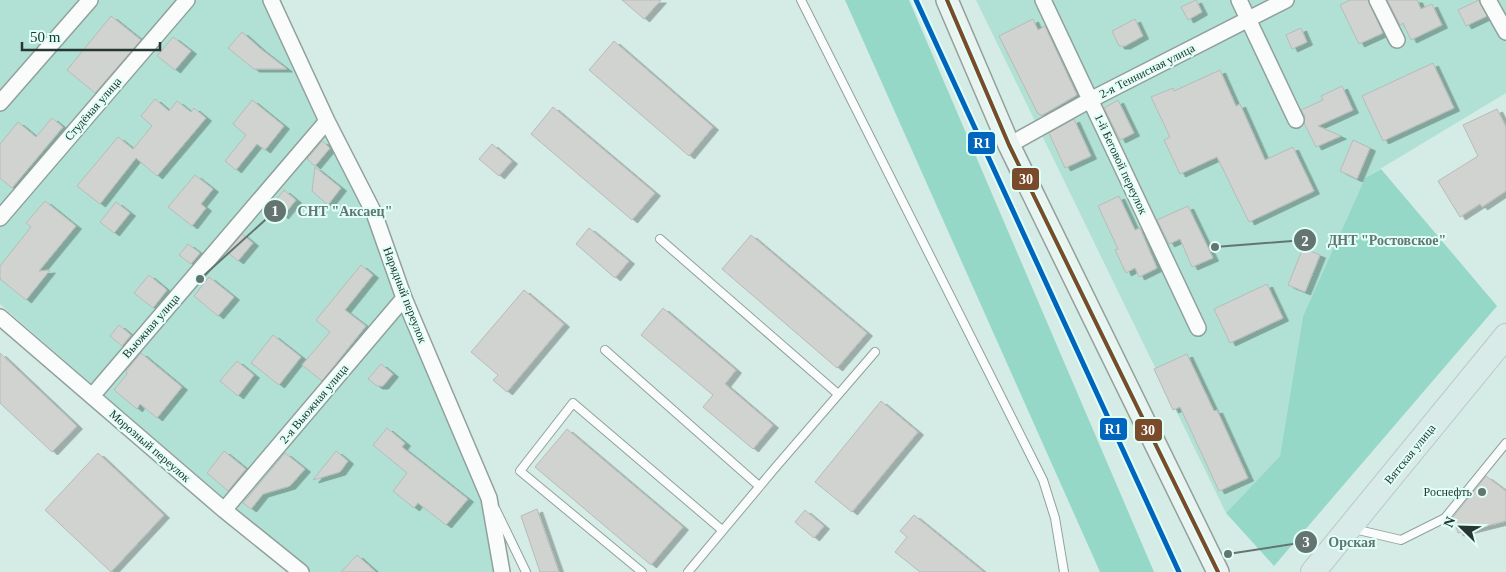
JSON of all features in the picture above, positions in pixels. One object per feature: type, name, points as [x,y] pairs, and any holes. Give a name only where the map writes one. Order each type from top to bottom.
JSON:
[{"type":"main road","points":[[946,0],[1009,145],[1218,572]]},
{"type":"main road","name":"Вятская улица","points":[[1313,572],[1506,336]]},
{"type":"street","points":[[0,102],[90,0]]},
{"type":"street","name":"Студёная улица","points":[[0,218],[187,0]]},
{"type":"street","name":"Нарядный переулок","points":[[271,0],[327,120],[374,213],[404,298],[489,498],[502,572]]},
{"type":"street","name":"1-й Беговой переулок","points":[[1044,0],[1198,328]]},
{"type":"street","points":[[1238,0],[1296,120]]},
{"type":"street","name":"2-я Теннисная улица","points":[[1009,145],[1090,100],[1286,0]]},
{"type":"street","points":[[1377,0],[1397,40]]},
{"type":"street","points":[[1488,0],[1506,32]]},
{"type":"street","name":"Вьюжная улица","points":[[92,396],[327,120]]},
{"type":"street","name":"2-я Вьюжная улица","points":[[224,510],[404,298]]},
{"type":"street","name":"Морозный переулок","points":[[0,317],[224,510],[301,572]]},
{"type":"lane","points":[[801,0],[1043,480],[1054,518],[1064,572]]},
{"type":"lane","points":[[660,239],[838,394]]},
{"type":"lane","points":[[605,350],[759,486]]},
{"type":"lane","points":[[688,572],[759,486],[875,352]]},
{"type":"lane","points":[[642,572],[520,471],[574,403],[722,530]]},
{"type":"lane","points":[[1349,528],[1401,540],[1445,518],[1506,443]]},
{"type":"lane","points":[[489,498],[526,572]]},
{"type":"green space","points":[[0,0],[281,0],[329,118],[468,432],[498,572],[305,572],[0,304]]},
{"type":"green space","points":[[845,0],[909,0],[1154,572],[1100,572]]},
{"type":"green space","points":[[976,0],[1506,0],[1506,93],[1365,178],[1303,316],[1280,456],[1226,513]]},
{"type":"green space","points":[[1381,169],[1497,306],[1274,566],[1226,513],[1280,456],[1303,316],[1365,178]]},
{"type":"building","points":[[622,0],[661,0],[644,19]]},
{"type":"building","points":[[1196,0],[1202,12],[1188,20],[1181,7]]},
{"type":"building","points":[[1350,0],[1368,0],[1383,33],[1359,44],[1340,5]]},
{"type":"building","points":[[1387,0],[1417,0],[1421,9],[1432,4],[1442,25],[1411,40],[1403,23],[1400,25]]},
{"type":"building","points":[[1479,0],[1487,16],[1466,26],[1458,10]]},
{"type":"building","points":[[111,16],[141,40],[95,93],[67,70]]},
{"type":"building","points":[[1033,19],[1038,30],[1045,26],[1077,95],[1041,116],[1038,114],[999,36]]},
{"type":"building","points":[[1135,19],[1143,36],[1125,46],[1119,46],[1112,31]]},
{"type":"building","points":[[1301,28],[1307,42],[1292,49],[1286,35]]},
{"type":"building","points":[[242,32],[287,69],[254,69],[228,48]]},
{"type":"building","points":[[173,37],[191,51],[175,70],[157,56]]},
{"type":"building","points":[[614,41],[713,127],[689,156],[589,70]]},
{"type":"building","points":[[1433,63],[1454,108],[1383,141],[1362,96]]},
{"type":"building","points":[[1220,70],[1236,106],[1240,104],[1265,160],[1293,147],[1314,191],[1249,222],[1217,157],[1180,174],[1164,140],[1170,137],[1151,97],[1173,88],[1174,91]]},
{"type":"building","points":[[1342,86],[1353,110],[1318,126],[1341,136],[1316,147],[1304,123],[1305,116],[1301,110],[1323,100],[1321,96]]},
{"type":"building","points":[[155,99],[169,111],[177,101],[191,112],[194,108],[206,118],[157,176],[136,158],[100,204],[77,186],[118,137],[133,149],[152,126],[141,116]]},
{"type":"building","points":[[252,100],[284,126],[265,150],[257,144],[236,170],[225,161],[246,135],[233,124]]},
{"type":"building","points":[[1118,100],[1134,133],[1120,140],[1104,108]]},
{"type":"building","points":[[553,107],[655,193],[632,220],[531,134]]},
{"type":"building","points":[[1497,109],[1506,127],[1506,191],[1482,207],[1480,204],[1460,217],[1438,181],[1478,156],[1463,125]]},
{"type":"building","points":[[52,118],[63,127],[12,188],[0,178],[0,144],[18,122],[36,137]]},
{"type":"building","points":[[1074,119],[1091,156],[1065,168],[1049,133]]},
{"type":"building","points":[[1353,140],[1370,148],[1357,179],[1340,171]]},
{"type":"building","points":[[322,141],[330,148],[315,166],[307,159]]},
{"type":"building","points":[[492,144],[512,161],[499,176],[479,159]]},
{"type":"building","points":[[315,167],[341,188],[328,205],[312,191]]},
{"type":"building","points":[[195,175],[213,189],[201,204],[206,208],[192,226],[168,207]]},
{"type":"building","points":[[284,190],[296,200],[283,216],[271,206]]},
{"type":"building","points":[[1119,196],[1135,230],[1140,228],[1157,268],[1139,277],[1135,268],[1126,273],[1115,250],[1118,249],[1098,206]]},
{"type":"building","points":[[45,201],[76,226],[39,271],[50,270],[26,300],[0,279],[0,266],[31,227],[26,223]]},
{"type":"building","points":[[116,202],[130,213],[114,233],[100,222]]},
{"type":"building","points":[[1188,206],[1213,258],[1192,267],[1180,239],[1169,244],[1157,220]]},
{"type":"building","points":[[589,228],[629,261],[615,278],[576,244]]},
{"type":"building","points":[[242,234],[253,243],[238,261],[227,252]]},
{"type":"building","points":[[751,235],[867,333],[837,368],[722,269]]},
{"type":"building","points":[[188,244],[200,253],[191,264],[179,255]]},
{"type":"building","points":[[1303,248],[1320,255],[1305,292],[1288,285]]},
{"type":"building","points":[[361,265],[373,275],[345,310],[366,326],[322,381],[302,365],[330,332],[316,320]]},
{"type":"building","points":[[149,275],[167,290],[153,308],[134,293]]},
{"type":"building","points":[[209,277],[234,297],[218,316],[194,296]]},
{"type":"building","points":[[1267,284],[1283,318],[1230,343],[1214,309]]},
{"type":"building","points":[[524,290],[564,324],[507,392],[493,380],[498,375],[471,352]]},
{"type":"building","points":[[663,308],[736,370],[725,384],[773,425],[753,449],[703,407],[713,395],[641,335]]},
{"type":"building","points":[[119,325],[131,335],[122,346],[110,336]]},
{"type":"building","points":[[273,335],[301,357],[279,385],[251,363]]},
{"type":"building","points":[[0,353],[77,426],[52,452],[0,403]]},
{"type":"building","points":[[141,353],[182,387],[157,418],[140,404],[137,409],[114,390],[127,374],[126,371]]},
{"type":"building","points":[[1187,354],[1214,411],[1217,410],[1248,478],[1219,491],[1180,407],[1173,410],[1154,369]]},
{"type":"building","points":[[237,361],[254,375],[238,396],[220,381]]},
{"type":"building","points":[[381,364],[393,374],[383,386],[377,386],[368,379]]},
{"type":"building","points":[[881,401],[918,432],[852,512],[815,482]]},
{"type":"building","points":[[387,428],[405,443],[402,447],[468,499],[446,525],[418,503],[414,508],[393,491],[407,473],[373,445]]},
{"type":"building","points":[[567,429],[683,527],[651,565],[535,467]]},
{"type":"building","points":[[224,451],[246,469],[228,491],[207,473]]},
{"type":"building","points":[[336,451],[348,461],[340,472],[313,480]]},
{"type":"building","points":[[98,453],[164,515],[111,572],[45,510]]},
{"type":"building","points":[[285,453],[305,469],[290,486],[263,494],[251,509],[243,503]]},
{"type":"building","points":[[1486,476],[1506,491],[1506,521],[1458,533],[1453,517]]},
{"type":"building","points":[[537,509],[559,572],[540,572],[521,516]]},
{"type":"building","points":[[805,510],[824,526],[814,538],[795,522]]},
{"type":"building","points":[[914,515],[984,572],[920,572],[895,552],[907,537],[900,531]]},
{"type":"building","points":[[357,555],[376,572],[341,572]]},
{"type":"transit line","name":"R1","points":[[916,0],[1179,572]]},
{"type":"transit line","name":"30","points":[[947,0],[1009,145],[1218,572]]},
{"type":"place","name":"ДНТ \"Ростовское\"","points":[[1215,247]]},
{"type":"place","name":"СНТ \"Аксаец\"","points":[[200,279]]},
{"type":"place","name":"Роснефть","points":[[1482,492]]},
{"type":"place","name":"Орская","points":[[1228,554]]}]
